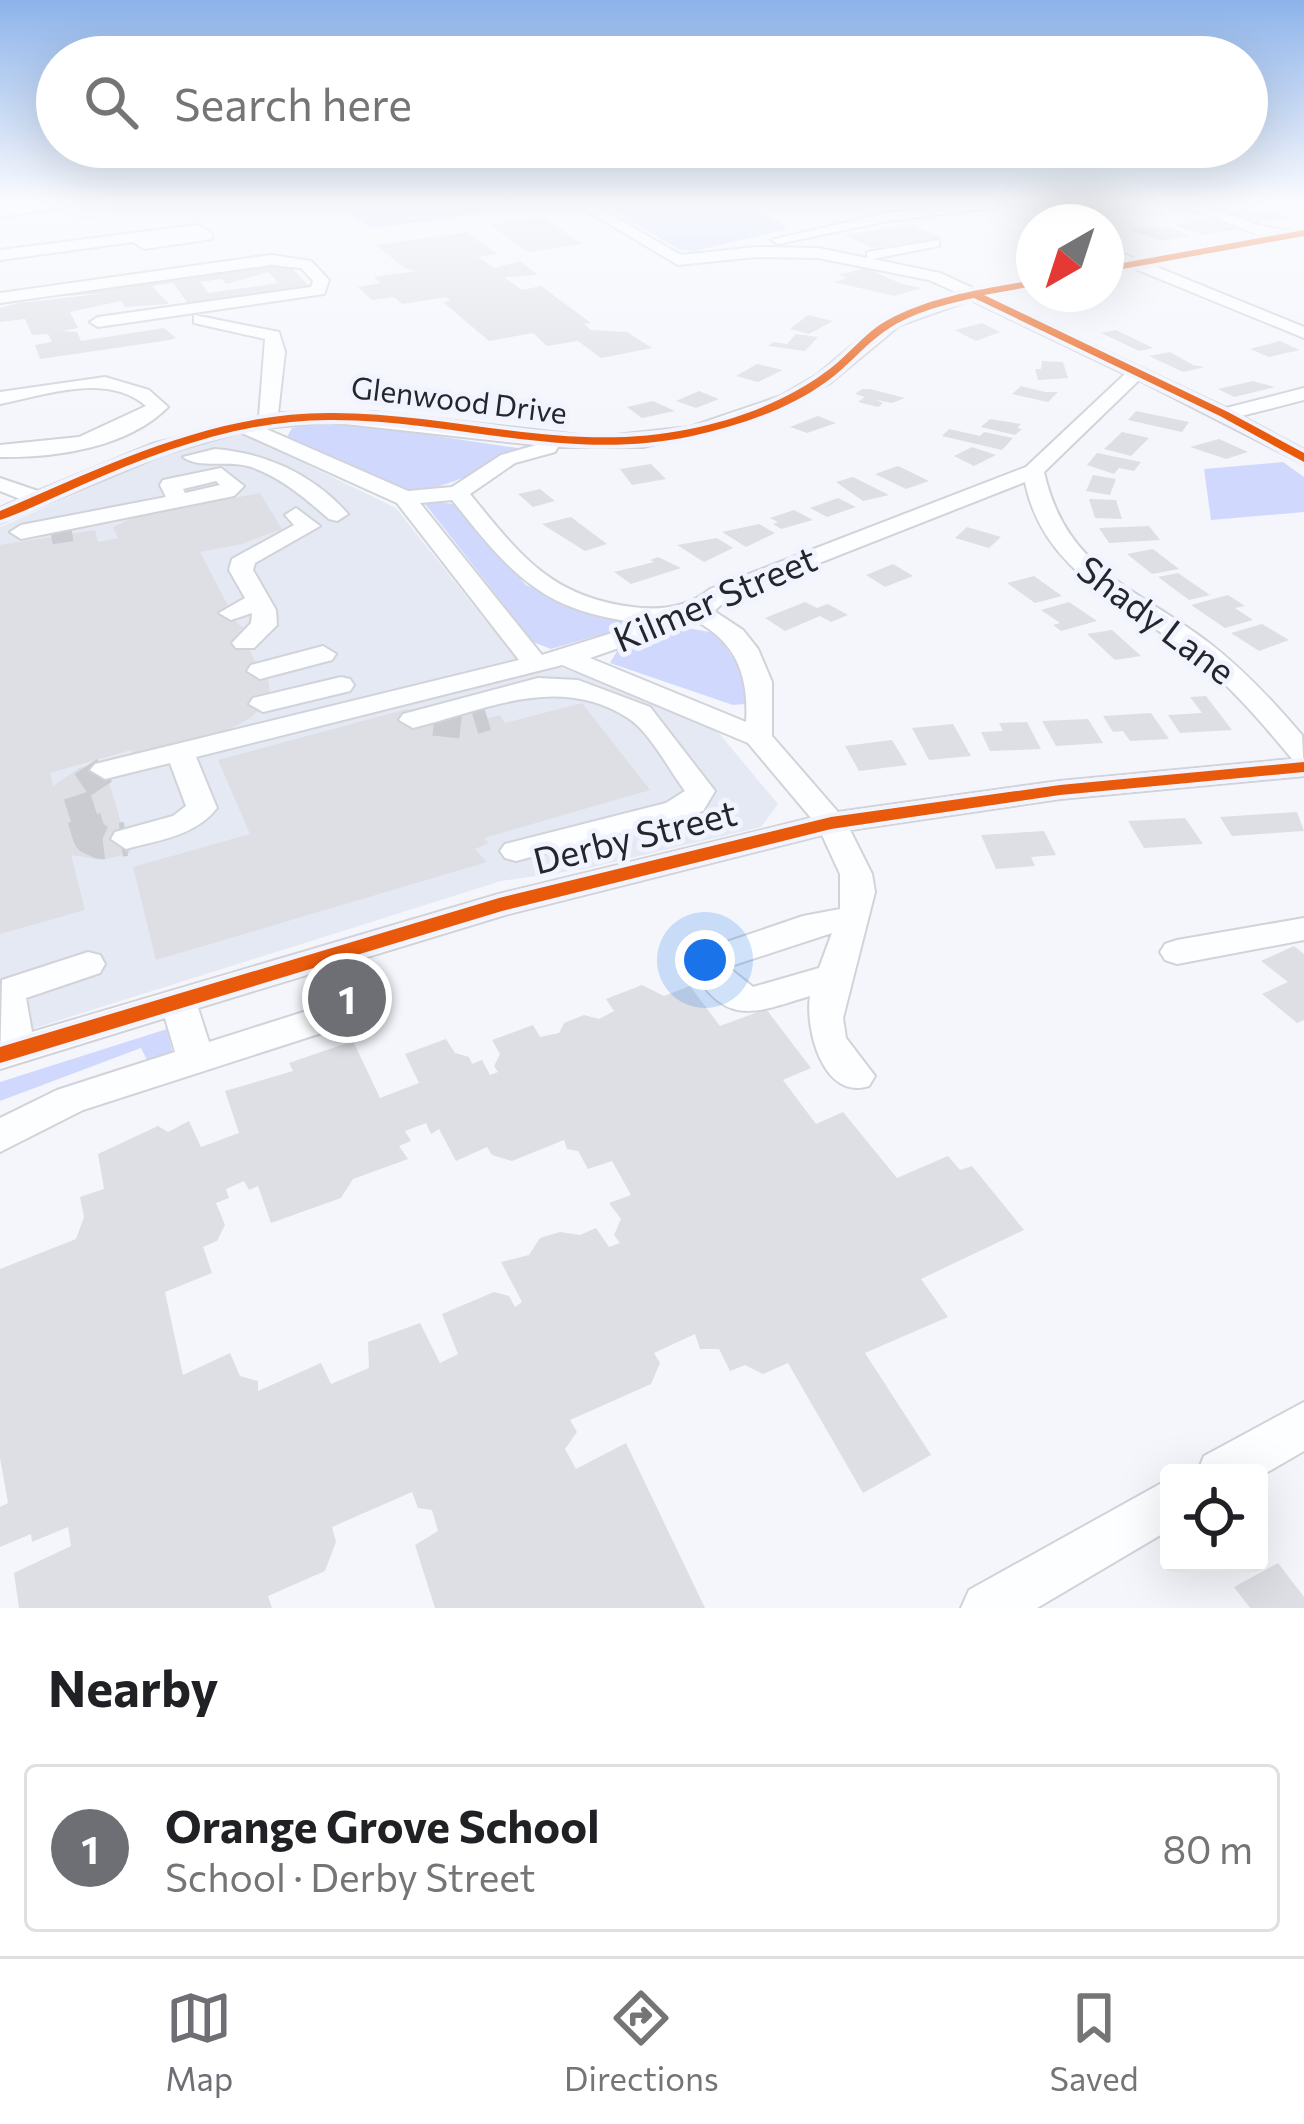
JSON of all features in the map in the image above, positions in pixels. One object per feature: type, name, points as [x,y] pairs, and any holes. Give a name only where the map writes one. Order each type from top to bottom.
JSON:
[{"type":"street","points":[[0,298],[142,278]]},
{"type":"street","points":[[98,322],[319,291],[319,278]]},
{"type":"street","points":[[940,278],[1224,414],[1304,458]]},
{"type":"street","points":[[1169,278],[1304,333]]},
{"type":"street","name":"Glenwood Drive","points":[[7,527],[39,499],[155,448],[268,421],[329,416],[560,445],[689,434],[759,411],[813,386],[841,366],[865,339],[893,322],[974,294],[1016,286]]},
{"type":"street","points":[[185,310],[192,317],[273,336],[276,352],[268,421]]},
{"type":"street","name":"Kilmer Street","points":[[106,770],[180,752],[482,698],[534,662],[597,649],[698,612],[719,594],[1033,471],[1136,373]]},
{"type":"street","points":[[0,398],[112,381],[142,388],[158,407],[130,429],[21,452],[0,451]]},
{"type":"street","points":[[1224,414],[1304,394]]},
{"type":"street","points":[[240,425],[405,498],[534,662]]},
{"type":"street","points":[[405,498],[458,493],[478,475],[508,459],[560,445]]},
{"type":"street","points":[[103,492],[186,458],[216,454],[266,463],[311,490],[337,514]]},
{"type":"street","name":"Shady Lane","points":[[1033,471],[1035,496],[1055,541],[1123,600],[1191,641],[1228,672],[1304,756]]},
{"type":"street","points":[[79,482],[124,500],[130,509]]},
{"type":"street","points":[[1,485],[39,499]]},
{"type":"street","points":[[245,643],[264,625],[258,601],[241,571],[244,559],[309,526],[292,509],[311,490]]},
{"type":"street","points":[[458,493],[526,574],[559,596],[645,616],[698,612],[726,632],[758,666],[764,705],[758,737]]},
{"type":"street","points":[[7,527],[178,500]]},
{"type":"street","points":[[81,529],[130,509]]},
{"type":"street","points":[[7,527],[51,534]]},
{"type":"street","points":[[231,613],[258,601]]},
{"type":"street","points":[[260,671],[323,655]]},
{"type":"street","points":[[563,656],[758,737],[831,823],[858,877],[855,918],[830,977],[828,1037],[856,1076]]},
{"type":"street","points":[[424,719],[482,698],[554,684],[626,706],[652,723],[700,791],[692,804],[676,810],[516,851]]},
{"type":"street","points":[[263,704],[341,685]]},
{"type":"street","points":[[126,839],[184,823],[202,808],[180,752]]},
{"type":"street","name":"Derby Street","points":[[8,1053],[333,952],[831,823],[1060,790],[1304,767]]},
{"type":"street","points":[[592,831],[617,876]]},
{"type":"street","points":[[830,977],[753,1000],[738,999],[710,970],[712,960],[815,924],[855,918]]},
{"type":"street","points":[[1177,952],[1304,929]]},
{"type":"street","points":[[0,1136],[70,1100],[355,1009],[333,952]]},
{"type":"street","points":[[8,1053],[7,999],[14,989],[88,964]]},
{"type":"street","points":[[178,1001],[196,1060]]},
{"type":"street","points":[[1236,1464],[1304,1425]]},
{"type":"street","points":[[986,1608],[1160,1508]]},
{"type":"shaded area","points":[[363,425],[524,449],[447,483],[400,490],[287,437],[292,428]]},
{"type":"shaded area","points":[[246,435],[396,508],[508,649],[707,719],[778,804],[761,827],[585,869],[501,881],[0,1039],[0,527],[192,443]]},
{"type":"shaded area","points":[[1283,462],[1304,477],[1304,512],[1211,520],[1204,469]]},
{"type":"shaded area","points":[[422,500],[454,504],[526,585],[574,606],[623,618],[623,628],[551,649],[533,642]]},
{"type":"shaded area","points":[[687,628],[716,633],[748,680],[745,704],[733,705],[610,663],[617,651]]},
{"type":"shaded area","points":[[167,1029],[173,1055],[148,1062],[141,1048],[0,1101],[0,1082]]},
{"type":"building","points":[[153,278],[247,278],[226,284],[222,279],[200,282],[208,293],[278,283],[274,278],[301,278],[310,287],[189,305],[173,283],[152,286],[169,304],[125,307],[121,301],[70,312],[78,328],[62,331],[77,332],[81,341],[164,328],[176,338],[40,359],[35,345],[52,342],[48,334],[32,335],[25,319],[0,322],[0,308],[107,293],[65,296],[62,289]]},
{"type":"building","points":[[375,278],[505,278],[522,290],[541,286],[591,323],[584,324],[591,330],[627,332],[652,348],[601,358],[578,341],[547,346],[533,333],[489,341],[443,302],[451,301],[446,297],[402,304],[394,297],[372,300],[358,287],[381,283]]},
{"type":"building","points":[[889,278],[922,288],[894,296],[834,282]]},
{"type":"building","points":[[808,315],[833,321],[809,334],[790,329]]},
{"type":"building","points":[[982,323],[1000,332],[976,341],[955,330]]},
{"type":"building","points":[[1116,330],[1153,348],[1139,351],[1101,333]]},
{"type":"building","points":[[796,334],[818,337],[805,351],[768,346],[787,344]]},
{"type":"building","points":[[1280,341],[1300,350],[1269,357],[1250,349]]},
{"type":"building","points":[[1170,352],[1205,367],[1183,372],[1149,356]]},
{"type":"building","points":[[1042,361],[1063,362],[1068,378],[1038,380],[1035,369],[1041,369]]},
{"type":"building","points":[[757,364],[783,370],[758,382],[736,376]]},
{"type":"building","points":[[1253,381],[1275,387],[1234,397],[1218,389]]},
{"type":"building","points":[[1021,386],[1058,392],[1048,402],[1012,394]]},
{"type":"building","points":[[862,389],[905,398],[892,403],[876,400],[883,403],[878,407],[858,402],[865,397],[855,394]]},
{"type":"building","points":[[699,391],[719,399],[696,408],[676,401]]},
{"type":"building","points":[[653,401],[675,411],[642,418],[627,407]]},
{"type":"building","points":[[1136,411],[1189,422],[1182,432],[1128,420]]},
{"type":"building","points":[[818,416],[836,423],[807,433],[790,427]]},
{"type":"building","points":[[990,419],[1021,424],[1017,428],[1022,429],[1015,435],[981,427]]},
{"type":"building","points":[[949,429],[1013,438],[1002,450],[942,436]]},
{"type":"building","points":[[1122,432],[1149,438],[1131,456],[1104,449]]},
{"type":"building","points":[[1219,439],[1248,452],[1226,459],[1190,447]]},
{"type":"building","points":[[972,447],[996,455],[974,466],[954,456]]},
{"type":"building","points":[[1097,453],[1141,462],[1134,471],[1119,468],[1114,474],[1087,465]]},
{"type":"building","points":[[651,464],[666,479],[632,485],[620,469]]},
{"type":"building","points":[[898,466],[929,481],[906,489],[875,474]]},
{"type":"building","points":[[1093,475],[1116,479],[1110,495],[1086,491]]},
{"type":"building","points":[[853,477],[889,495],[863,501],[836,482]]},
{"type":"building","points":[[540,489],[555,501],[533,507],[518,494]]},
{"type":"building","points":[[260,493],[282,529],[242,544],[200,552],[237,623],[245,629],[239,630],[262,674],[267,673],[270,693],[266,701],[252,717],[225,732],[133,755],[131,750],[50,773],[53,786],[79,768],[103,762],[130,853],[103,860],[71,855],[85,910],[0,934],[0,545],[95,530],[98,542],[118,538],[113,527],[137,516]]},
{"type":"building","points":[[838,498],[856,507],[827,517],[810,508]]},
{"type":"building","points":[[1089,499],[1116,500],[1122,519],[1095,518]]},
{"type":"building","points":[[794,510],[813,520],[781,529],[770,518]]},
{"type":"building","points":[[571,517],[607,544],[585,551],[542,524]]},
{"type":"building","points":[[759,524],[775,533],[746,547],[722,532]]},
{"type":"building","points":[[1149,526],[1160,540],[1109,543],[1099,528]]},
{"type":"building","points":[[967,527],[1001,537],[989,548],[955,538]]},
{"type":"building","points":[[717,538],[733,548],[704,562],[677,545]]},
{"type":"building","points":[[1153,549],[1179,569],[1152,574],[1127,554]]},
{"type":"building","points":[[658,557],[681,568],[631,584],[614,572],[654,562],[650,560]]},
{"type":"building","points":[[893,564],[913,576],[885,587],[866,575]]},
{"type":"building","points":[[1178,573],[1210,595],[1189,600],[1158,577]]},
{"type":"building","points":[[1034,576],[1062,596],[1035,603],[1007,583]]},
{"type":"building","points":[[1228,595],[1245,606],[1235,608],[1253,620],[1225,628],[1191,605]]},
{"type":"building","points":[[805,602],[817,608],[828,604],[848,615],[831,622],[820,616],[785,631],[765,618]]},
{"type":"building","points":[[1069,602],[1097,621],[1061,631],[1053,625],[1060,623],[1041,610]]},
{"type":"building","points":[[1262,624],[1289,640],[1259,651],[1231,633]]},
{"type":"building","points":[[1112,630],[1141,656],[1115,660],[1087,634]]},
{"type":"building","points":[[1206,696],[1232,730],[1180,733],[1168,715],[1202,713],[1190,697]]},
{"type":"building","points":[[582,703],[650,790],[484,838],[489,843],[475,849],[487,862],[156,960],[133,867],[250,834],[218,760],[407,709],[417,726],[482,709],[488,718],[500,715],[505,723]]},
{"type":"building","points":[[1151,713],[1169,739],[1130,741],[1123,731],[1113,732],[1103,716]]},
{"type":"building","points":[[1088,719],[1103,743],[1056,746],[1042,721]]},
{"type":"building","points":[[1027,722],[1041,749],[990,751],[981,732],[1003,731],[999,723]]},
{"type":"building","points":[[953,724],[971,756],[929,760],[912,728]]},
{"type":"building","points":[[892,740],[907,765],[859,771],[845,746]]},
{"type":"building","points":[[1297,812],[1304,831],[1232,836],[1220,817]]},
{"type":"building","points":[[1185,818],[1203,844],[1144,848],[1128,821]]},
{"type":"building","points":[[1044,831],[1056,855],[1031,857],[1035,866],[996,869],[981,835]]},
{"type":"building","points":[[1294,946],[1304,954],[1304,1020],[1297,1023],[1262,994],[1288,982],[1261,961]]},
{"type":"building","points":[[642,985],[664,996],[690,986],[720,1026],[766,1009],[811,1068],[783,1080],[816,1124],[843,1112],[897,1178],[948,1156],[960,1170],[972,1166],[1024,1230],[921,1279],[948,1317],[865,1353],[931,1455],[863,1493],[788,1363],[763,1374],[745,1365],[730,1371],[719,1349],[700,1349],[695,1334],[654,1353],[660,1363],[651,1384],[570,1420],[577,1432],[565,1449],[576,1469],[626,1443],[705,1608],[435,1608],[415,1545],[438,1531],[432,1510],[418,1508],[412,1492],[332,1527],[336,1542],[325,1571],[268,1596],[272,1608],[19,1608],[14,1573],[71,1546],[68,1527],[32,1542],[31,1534],[0,1547],[0,1507],[8,1503],[0,1458],[0,1269],[76,1239],[84,1217],[80,1197],[104,1189],[98,1154],[158,1126],[168,1132],[189,1121],[201,1147],[239,1133],[225,1091],[293,1071],[289,1063],[353,1041],[380,1098],[419,1083],[405,1054],[446,1039],[455,1053],[469,1057],[472,1064],[482,1060],[490,1075],[498,1072],[494,1066],[500,1054],[492,1040],[533,1025],[540,1037],[559,1033],[564,1023],[584,1015],[599,1019],[614,1011],[606,999]],"holes":[[[426,1123],[431,1134],[439,1129],[456,1161],[487,1147],[492,1155],[512,1161],[564,1140],[567,1149],[578,1151],[588,1169],[612,1161],[631,1195],[609,1203],[621,1219],[614,1235],[620,1243],[609,1247],[596,1228],[580,1235],[560,1232],[540,1238],[529,1255],[501,1262],[522,1302],[515,1307],[509,1296],[494,1292],[442,1314],[458,1354],[440,1363],[420,1323],[368,1342],[369,1368],[331,1384],[321,1363],[258,1391],[258,1381],[240,1376],[230,1353],[183,1375],[165,1292],[212,1273],[203,1247],[217,1241],[225,1225],[216,1203],[229,1198],[226,1189],[244,1181],[249,1190],[258,1186],[271,1223],[341,1198],[353,1179],[408,1159],[399,1146],[411,1141],[405,1131]]]},
{"type":"building","points":[[1278,1563],[1304,1597],[1304,1608],[1250,1608],[1234,1587]]},
{"type":"tunnel","points":[[51,534],[81,529]]},
{"type":"tunnel","points":[[434,722],[461,725],[487,717]]},
{"type":"tunnel","points":[[85,821],[75,790],[105,770]]},
{"type":"tunnel","points":[[84,818],[90,837],[101,842],[126,839]]},
{"type":"cycle path","points":[[0,516],[160,449],[284,418],[374,418],[597,443],[690,433],[749,416],[806,390],[878,331],[911,313],[1016,286]]},
{"type":"cycle path","points":[[974,294],[1224,414],[1304,458]]},
{"type":"cycle path","points":[[0,1055],[499,905],[831,823],[1060,790],[1304,767]]},
{"type":"place","name":"Orange Grove School","points":[[347,998]]}]
